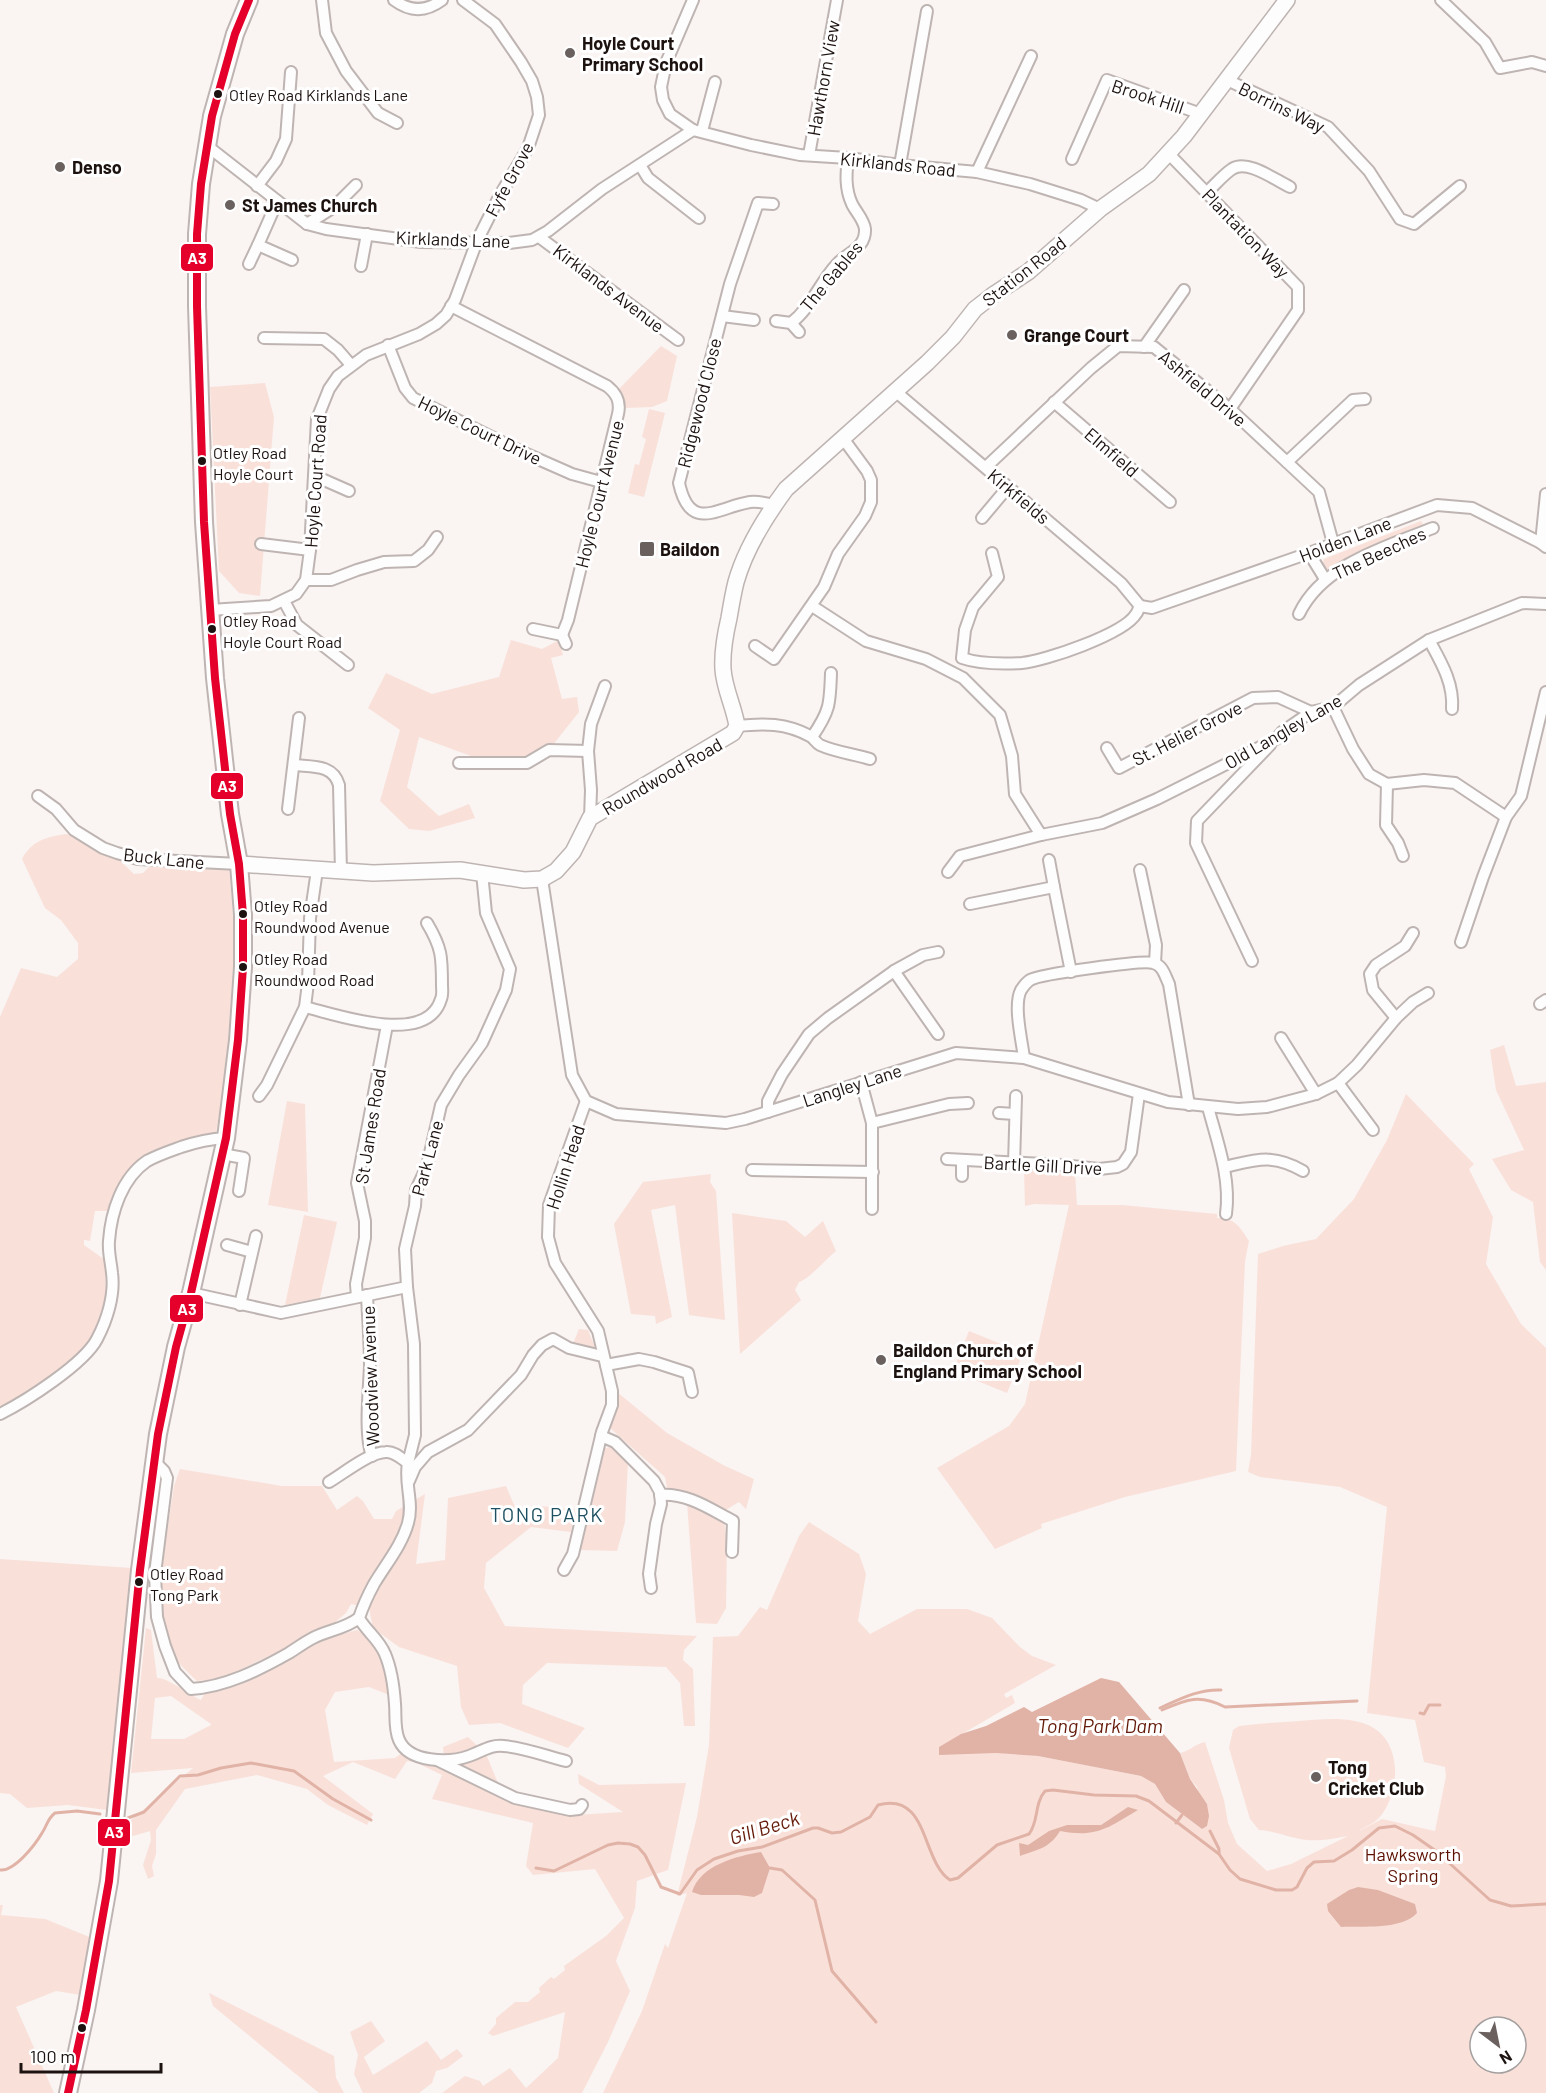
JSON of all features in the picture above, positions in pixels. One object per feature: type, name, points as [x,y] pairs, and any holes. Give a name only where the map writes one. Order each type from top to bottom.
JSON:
[{"type":"main road","points":[[68,2093],[104,1910],[140,1570],[154,1461],[173,1357],[191,1293],[224,1146],[234,1088],[243,976],[243,915],[239,864],[229,803],[215,678],[203,512],[197,234],[206,145],[227,60],[249,0]]},
{"type":"street","points":[[322,0],[326,33],[346,71],[378,113],[397,123]]},
{"type":"street","points":[[394,0],[404,8],[422,10],[434,7],[442,0]]},
{"type":"street","name":"Fyfe Grove","points":[[464,0],[495,24],[515,53],[532,81],[539,115],[528,148],[500,195],[477,241]]},
{"type":"street","points":[[693,0],[666,63],[661,87],[663,100],[670,114],[698,130],[715,82]]},
{"type":"street","name":"Hawthorn View","points":[[809,155],[840,0]]},
{"type":"street","name":"Station Road","points":[[756,538],[774,505],[800,475],[953,337],[975,309],[1028,272],[1100,208],[1149,174],[1169,154],[1287,0]]},
{"type":"street","points":[[1441,0],[1485,42],[1500,68],[1532,62],[1546,66]]},
{"type":"street","points":[[900,165],[928,6]]},
{"type":"street","points":[[977,172],[1031,56]]},
{"type":"street","points":[[257,186],[276,161],[286,139],[291,72]]},
{"type":"street","name":"Brook Hill","points":[[1072,159],[1107,80],[1201,114]]},
{"type":"street","name":"Borrins Way","points":[[1227,80],[1328,127],[1369,171],[1400,219],[1414,224],[1460,186]]},
{"type":"street","name":"Kirklands Lane","points":[[206,145],[308,224],[326,229],[421,242],[509,243],[540,237],[602,189],[698,130]]},
{"type":"street","name":"Kirklands Road","points":[[698,130],[751,145],[800,155],[977,172],[1030,184],[1100,208]]},
{"type":"street","name":"Plantation Way","points":[[1169,154],[1298,287],[1298,310],[1230,409]]},
{"type":"street","name":"The Gables","points":[[791,323],[814,298],[835,266],[860,246],[864,236],[865,227],[849,195],[846,176],[848,158]]},
{"type":"street","points":[[640,165],[648,178],[699,218]]},
{"type":"street","points":[[1207,192],[1233,168],[1243,166],[1290,187]]},
{"type":"street","points":[[308,224],[334,207],[356,185]]},
{"type":"street","points":[[249,264],[277,202]]},
{"type":"street","name":"Ridgewood Close","points":[[772,204],[758,203],[735,267],[679,483],[682,496],[693,510],[706,514],[719,513],[750,502],[774,505]]},
{"type":"street","points":[[361,266],[368,234]]},
{"type":"street","name":"Kirklands Avenue","points":[[540,237],[678,340]]},
{"type":"street","name":"Hoyle Court Road","points":[[306,580],[310,550],[317,419],[322,403],[334,382],[351,365],[366,355],[419,334],[436,324],[451,306],[477,241]]},
{"type":"street","points":[[258,245],[292,260]]},
{"type":"street","points":[[1144,347],[1184,290]]},
{"type":"street","name":"Hoyle Court Avenue","points":[[451,306],[607,386],[615,393],[619,409],[564,639],[532,629]]},
{"type":"street","name":"Ridgewood Close","points":[[722,316],[754,320]]},
{"type":"street","name":"The Gables","points":[[776,321],[791,323],[799,332]]},
{"type":"street","points":[[264,338],[324,339],[351,365]]},
{"type":"street","name":"Hoyle Court Drive","points":[[388,345],[405,388],[413,398],[572,474],[601,482]]},
{"type":"street","name":"Ashfield Drive","points":[[986,467],[1091,368],[1118,346],[1154,347],[1230,409],[1319,492],[1333,543]]},
{"type":"street","name":"Kirkfields","points":[[895,391],[1121,583],[1140,606]]},
{"type":"street","points":[[1287,462],[1353,400],[1365,399]]},
{"type":"street","name":"Elmfield","points":[[1054,402],[1170,502]]},
{"type":"street","points":[[755,646],[774,659],[824,587],[838,554],[865,516],[871,502],[871,480],[867,471],[842,437]]},
{"type":"street","points":[[315,476],[349,491]]},
{"type":"street","points":[[982,518],[1008,487]]},
{"type":"street","points":[[1543,545],[1546,494]]},
{"type":"street","name":"Holden Lane","points":[[1140,606],[1152,608],[1437,505],[1472,508],[1543,545]]},
{"type":"street","name":"The Beeches","points":[[1299,614],[1306,599],[1325,579],[1371,553],[1433,528]]},
{"type":"street","points":[[210,610],[259,607],[284,601],[296,594],[306,580],[331,580],[384,562],[414,561],[428,550],[437,537]]},
{"type":"street","name":"Roundwood Road","points":[[542,879],[556,870],[573,852],[595,815],[733,733],[737,726],[726,686],[723,658],[725,636],[736,583],[756,538]]},
{"type":"street","points":[[261,544],[310,550]]},
{"type":"street","points":[[992,553],[998,577],[973,607],[965,630],[962,658],[973,662],[1024,663],[1077,648],[1118,629],[1136,616],[1140,606]]},
{"type":"street","name":"The Beeches","points":[[1309,553],[1325,579]]},
{"type":"street","points":[[284,601],[297,625],[348,665]]},
{"type":"street","name":"Old Langley Lane","points":[[948,872],[960,856],[1041,835],[1102,823],[1157,799],[1276,740],[1282,732],[1311,712],[1334,707],[1359,685],[1429,640],[1522,603],[1546,604]]},
{"type":"street","points":[[812,606],[866,641],[926,659],[963,678],[1000,715],[1012,756],[1015,794],[1041,835]]},
{"type":"street","points":[[1429,640],[1449,677],[1453,699],[1452,709]]},
{"type":"street","points":[[812,737],[825,719],[830,704],[831,674]]},
{"type":"street","points":[[595,815],[588,751],[591,724],[605,686]]},
{"type":"street","points":[[1461,942],[1506,817],[1521,796],[1546,692]]},
{"type":"street","name":"St. Helier Grove","points":[[1107,748],[1119,768],[1253,698],[1278,697],[1311,712]]},
{"type":"street","points":[[1334,707],[1353,749],[1369,774],[1387,784],[1424,780],[1455,783],[1506,817]]},
{"type":"street","points":[[288,809],[299,718]]},
{"type":"street","points":[[737,726],[757,723],[791,727],[812,737],[819,744],[870,759]]},
{"type":"street","points":[[1252,961],[1196,843],[1197,821],[1276,740]]},
{"type":"street","points":[[459,763],[528,763],[549,750],[588,751]]},
{"type":"street","points":[[294,765],[325,768],[337,778],[341,872]]},
{"type":"street","points":[[1387,784],[1386,825],[1398,843],[1403,856]]},
{"type":"street","name":"Buck Lane","points":[[38,796],[57,809],[74,830],[117,854],[138,859],[239,864]]},
{"type":"street","points":[[1049,860],[1071,972]]},
{"type":"street","points":[[239,864],[373,873],[460,870],[524,880],[542,879],[572,1075],[586,1101]]},
{"type":"street","points":[[259,1096],[267,1085],[305,1007],[310,918],[317,870]]},
{"type":"street","points":[[1140,870],[1156,945],[1155,963]]},
{"type":"street","name":"Park Lane","points":[[358,1623],[374,1584],[399,1543],[408,1522],[411,1498],[408,1463],[415,1435],[414,1344],[405,1249],[415,1206],[416,1190],[427,1166],[441,1105],[482,1043],[507,990],[510,969],[486,913],[482,873]]},
{"type":"street","points":[[970,904],[1054,887]]},
{"type":"street","points":[[305,1007],[387,1025],[413,1025],[431,1015],[441,999],[441,950],[427,924]]},
{"type":"street","points":[[1396,1018],[1373,990],[1368,967],[1400,950],[1407,938]]},
{"type":"street","points":[[768,1112],[768,1101],[782,1074],[809,1034],[894,971],[923,955],[938,952]]},
{"type":"street","points":[[1024,1058],[1017,999],[1022,988],[1030,980],[1142,962],[1155,963],[1163,969],[1169,984],[1188,1105]]},
{"type":"street","points":[[894,971],[939,1034]]},
{"type":"street","name":"Langley Lane","points":[[586,1101],[616,1114],[726,1123],[956,1053],[1024,1058],[1162,1101],[1208,1107],[1254,1108],[1316,1094],[1338,1083],[1357,1065],[1396,1018],[1413,1002],[1428,993]]},
{"type":"street","name":"St James Road","points":[[362,1296],[357,1284],[365,1238],[365,1221],[357,1183],[387,1025]]},
{"type":"street","points":[[1281,1038],[1316,1094]]},
{"type":"street","points":[[861,1082],[872,1123],[872,1209]]},
{"type":"street","points":[[1338,1083],[1372,1130]]},
{"type":"street","name":"Bartle Gill Drive","points":[[947,1159],[1099,1169],[1117,1167],[1128,1158],[1133,1145],[1139,1094]]},
{"type":"street","points":[[1014,1164],[1016,1096]]},
{"type":"street","name":"Hollin Head","points":[[564,1570],[573,1554],[601,1436],[612,1405],[612,1391],[598,1331],[555,1263],[548,1237],[549,1205],[586,1101]]},
{"type":"street","points":[[872,1123],[949,1104],[968,1103]]},
{"type":"street","points":[[1208,1107],[1224,1167],[1226,1214]]},
{"type":"street","points":[[999,1113],[1015,1114]]},
{"type":"street","points":[[0,1414],[60,1376],[96,1341],[105,1320],[112,1290],[113,1275],[109,1252],[111,1223],[120,1195],[132,1175],[147,1161],[164,1153],[212,1138],[244,1158],[239,1191]]},
{"type":"street","points":[[1224,1167],[1261,1159],[1287,1162],[1303,1171]]},
{"type":"street","name":"Bartle Gill Drive","points":[[962,1160],[962,1176]]},
{"type":"street","points":[[753,1170],[873,1172]]},
{"type":"street","points":[[240,1305],[256,1236]]},
{"type":"street","points":[[227,1245],[252,1252]]},
{"type":"street","points":[[191,1293],[281,1313],[407,1287]]},
{"type":"street","name":"Woodview Avenue","points":[[362,1296],[370,1363],[368,1426],[369,1449],[372,1456]]},
{"type":"street","points":[[408,1484],[415,1467],[428,1452],[468,1430],[521,1375],[542,1345],[553,1339],[569,1348],[604,1360],[639,1359],[688,1373],[692,1392]]},
{"type":"street","points":[[601,1436],[615,1442],[654,1481],[660,1495],[661,1504],[649,1574],[651,1588]]},
{"type":"street","points":[[330,1482],[372,1456],[386,1452],[393,1453],[408,1463]]},
{"type":"street","points":[[154,1461],[164,1471],[167,1478],[155,1574],[157,1617],[175,1672],[191,1689],[221,1684],[289,1653],[313,1638],[358,1623],[377,1639],[386,1655],[395,1701],[397,1736],[400,1743],[414,1755],[439,1761],[515,1798],[570,1810],[579,1809],[582,1805]]},
{"type":"street","points":[[660,1495],[671,1494],[687,1497],[733,1521],[732,1552]]},
{"type":"street","points":[[439,1761],[468,1757],[488,1748],[502,1745],[566,1761]]},
{"type":"green space","points":[[661,346],[677,356],[667,401],[652,407],[626,408],[619,389]]},
{"type":"green space","points":[[265,383],[274,417],[260,596],[239,593],[219,571],[210,387]]},
{"type":"green space","points":[[649,409],[665,413],[644,497],[628,493],[635,464],[639,465],[646,439],[642,437]]},
{"type":"green space","points":[[1421,521],[1425,528],[1333,571],[1326,569],[1324,559]]},
{"type":"green space","points":[[511,640],[542,649],[559,640],[563,655],[551,658],[562,699],[577,697],[579,712],[552,746],[521,760],[471,756],[419,737],[407,787],[439,816],[469,804],[475,818],[429,831],[409,829],[380,801],[400,730],[368,708],[386,673],[432,694],[499,677]]},
{"type":"green space","points":[[66,834],[76,836],[115,856],[134,874],[143,873],[153,863],[229,865],[235,943],[225,1079],[216,1133],[156,1152],[111,1211],[95,1211],[90,1241],[84,1240],[84,1245],[105,1260],[106,1296],[93,1336],[69,1363],[0,1410],[0,1017],[21,968],[57,977],[78,959],[78,943],[61,920],[45,908],[22,859],[30,848],[41,840]]},
{"type":"green space","points":[[1504,1045],[1516,1086],[1546,1082],[1546,1270],[1540,1262],[1533,1202],[1511,1190],[1492,1159],[1524,1150],[1496,1090],[1490,1050]]},
{"type":"green space","name":"Hawksworth Spring","points":[[1406,1094],[1474,1164],[1469,1169],[1493,1217],[1486,1264],[1521,1324],[1546,1348],[1546,2093],[603,2093],[642,2011],[665,1944],[668,1948],[687,1893],[677,1896],[697,1817],[709,1745],[713,1637],[738,1636],[760,1607],[767,1610],[799,1536],[809,1522],[859,1554],[866,1574],[858,1621],[870,1634],[917,1609],[967,1609],[992,1618],[1032,1656],[1056,1665],[1004,1694],[1006,1698],[1012,1695],[1015,1703],[940,1747],[1038,1756],[1141,1776],[1155,1784],[1166,1802],[1202,1829],[1197,1787],[1190,1779],[1180,1753],[1205,1742],[1224,1800],[1228,1823],[1237,1844],[1267,1871],[1291,1864],[1348,1836],[1309,1840],[1259,1830],[1250,1819],[1229,1748],[1233,1730],[1239,1726],[1331,1719],[1361,1722],[1374,1728],[1384,1737],[1391,1750],[1395,1768],[1393,1788],[1386,1808],[1376,1821],[1359,1831],[1382,1819],[1435,1831],[1446,1776],[1445,1767],[1424,1762],[1415,1720],[1367,1713],[1387,1507],[1340,1487],[1260,1477],[1248,1472],[1251,1455],[1258,1254],[1316,1239],[1354,1199],[1387,1140]]},
{"type":"green space","points":[[287,1101],[305,1104],[308,1212],[268,1205]]},
{"type":"green space","points":[[1024,1170],[1075,1173],[1077,1205],[1122,1205],[1217,1214],[1217,1218],[1233,1222],[1243,1232],[1249,1241],[1245,1261],[1236,1471],[1125,1497],[1041,1524],[1042,1528],[995,1549],[937,1468],[1009,1426],[1025,1404],[1069,1205],[1025,1206]]},
{"type":"green space","points":[[711,1174],[710,1182],[716,1191],[725,1320],[689,1315],[675,1205],[651,1210],[672,1317],[656,1324],[655,1316],[631,1314],[614,1224],[643,1182]]},
{"type":"green space","points":[[732,1213],[786,1221],[805,1237],[823,1221],[836,1251],[799,1282],[795,1290],[801,1300],[740,1354]]},
{"type":"green space","points":[[304,1215],[337,1222],[320,1298],[285,1305]]},
{"type":"green space","points":[[579,1329],[588,1330],[596,1350],[572,1346]]},
{"type":"green space","points":[[969,1331],[1023,1353],[1007,1393],[953,1371]]},
{"type":"green space","points":[[617,1392],[667,1433],[725,1466],[754,1479],[746,1509],[739,1502],[724,1511],[667,1488],[665,1477],[609,1427]]},
{"type":"green space","points":[[610,1447],[617,1449],[628,1461],[625,1522],[617,1551],[579,1550],[602,1449]]},
{"type":"green space","points":[[180,1469],[282,1486],[322,1486],[337,1510],[357,1496],[363,1501],[374,1519],[392,1519],[396,1511],[425,1494],[416,1564],[445,1560],[448,1498],[506,1486],[518,1514],[539,1506],[575,1509],[571,1532],[531,1527],[486,1563],[484,1588],[505,1626],[697,1636],[684,1650],[683,1660],[693,1669],[695,1726],[684,1726],[680,1683],[666,1667],[547,1663],[523,1685],[522,1704],[585,1728],[568,1748],[500,1723],[469,1725],[461,1707],[457,1666],[399,1647],[373,1628],[369,1608],[351,1604],[346,1613],[333,1624],[282,1650],[220,1679],[197,1681],[181,1665],[171,1650],[164,1626],[162,1606],[165,1546],[174,1486]]},
{"type":"green space","points":[[687,1503],[724,1521],[727,1541],[726,1608],[717,1624],[696,1623]]},
{"type":"green space","points":[[0,1559],[132,1568],[107,1810],[68,1805],[27,1808],[10,1794],[0,1793]]},
{"type":"green space","points":[[146,1628],[151,1630],[157,1678],[172,1683],[201,1700],[206,1691],[284,1660],[331,1637],[357,1630],[371,1642],[380,1658],[389,1695],[369,1687],[335,1692],[325,1710],[334,1762],[395,1758],[406,1750],[445,1767],[443,1747],[468,1737],[486,1754],[500,1788],[576,1815],[623,1812],[579,1784],[578,1774],[599,1785],[686,1783],[668,1870],[637,1881],[635,1908],[616,1961],[630,1991],[608,2042],[582,2093],[442,2093],[465,2076],[480,2081],[483,2086],[510,2068],[526,2088],[558,2058],[565,2012],[493,2036],[488,2033],[496,2024],[496,2018],[515,2002],[528,2002],[540,1992],[539,1988],[551,1977],[554,1979],[565,1970],[564,1966],[606,1936],[624,1918],[595,1869],[533,1875],[526,1866],[533,1823],[432,1799],[442,1775],[415,1762],[407,1761],[395,1779],[353,1762],[323,1776],[373,1814],[367,1825],[328,1805],[307,1789],[257,1775],[185,1789],[156,1830],[156,1854],[152,1866],[154,1876],[148,1879],[143,1865],[151,1840],[150,1831],[123,1839],[124,1826],[193,1768],[131,1773]],"holes":[[[171,1696],[211,1724],[184,1739],[151,1739],[155,1698]]]},
{"type":"green space","points":[[0,1905],[3,1905],[1,1915],[45,1919],[92,1938],[81,1995],[56,1991],[16,2007],[54,2093],[0,2093]]},
{"type":"green space","points":[[209,1993],[334,2056],[336,2078],[344,2093],[319,2093],[213,2006]]},
{"type":"green space","points":[[371,2021],[385,2041],[364,2057],[373,2075],[427,2041],[441,2060],[457,2049],[463,2056],[447,2068],[436,2071],[432,2083],[419,2093],[363,2093],[354,2074],[358,2055],[350,2032]]},
{"type":"water","name":"Tong Park Dam","points":[[1101,1678],[1119,1682],[1180,1753],[1190,1779],[1207,1804],[1209,1816],[1207,1826],[1202,1829],[1166,1802],[1155,1784],[1141,1776],[1038,1756],[996,1753],[939,1755],[939,1747],[961,1734],[986,1726],[1024,1707],[1032,1712]]},
{"type":"water","points":[[1128,1807],[1138,1810],[1101,1830],[1083,1833],[1060,1831],[1052,1842],[1020,1856],[1019,1843],[1028,1845],[1049,1831],[1067,1825],[1101,1825]]},
{"type":"water","points":[[761,1852],[770,1868],[762,1893],[754,1897],[701,1895],[692,1892],[703,1875],[720,1863]]},
{"type":"water","points":[[1358,1887],[1378,1890],[1415,1904],[1417,1913],[1392,1925],[1341,1927],[1328,1911],[1327,1904]]},
{"type":"waterway","points":[[1160,1708],[1197,1693],[1221,1690]]},
{"type":"waterway","points":[[1162,1710],[1179,1703],[1201,1699],[1225,1707],[1357,1701]]},
{"type":"waterway","points":[[1420,1713],[1424,1714],[1429,1705],[1440,1705]]},
{"type":"waterway","name":"Gill Beck","points":[[128,1818],[144,1812],[180,1776],[198,1775],[251,1763],[294,1771],[333,1799],[371,1820]]},
{"type":"waterway","name":"Gill Beck","points":[[536,1868],[554,1871],[608,1845],[630,1844],[638,1847],[645,1855],[661,1887],[680,1894],[697,1870],[714,1859],[738,1851],[762,1847],[813,1828],[832,1833],[841,1832],[870,1817],[878,1805],[895,1803],[907,1808],[916,1818],[941,1871],[950,1880],[958,1878],[997,1845],[1029,1834],[1042,1796],[1045,1791],[1053,1790],[1094,1795],[1136,1796],[1149,1801],[1219,1854]]},
{"type":"waterway","name":"Gill Beck","points":[[0,1870],[11,1867],[24,1857],[55,1813],[77,1811],[100,1814]]},
{"type":"waterway","name":"Gill Beck","points":[[1176,1823],[1182,1815]]},
{"type":"waterway","name":"Gill Beck","points":[[1210,1831],[1219,1849],[1219,1854],[1230,1870],[1240,1879],[1276,1890],[1292,1890],[1297,1887],[1307,1868],[1314,1862],[1334,1861],[1379,1828],[1395,1826],[1436,1851],[1490,1900],[1511,1906],[1546,1904]]},
{"type":"waterway","points":[[770,1868],[782,1870],[815,1900],[832,1971],[876,2022]]},
{"type":"transit line","name":"A3","points":[[68,2093],[86,2010],[109,1881],[140,1570],[158,1434],[176,1347],[191,1293],[226,1138],[238,1040],[243,967],[243,915],[239,864],[230,814],[215,678],[204,522],[197,234],[201,184],[212,116],[235,34],[249,0]]},
{"type":"place","name":"Hoyle Court Primary School","points":[[570,53]]},
{"type":"place","name":"Otley Road Kirklands Lane","points":[[218,94]]},
{"type":"place","name":"Denso","points":[[60,167]]},
{"type":"place","name":"St James Church","points":[[230,205]]},
{"type":"place","name":"Grange Court","points":[[1012,335]]},
{"type":"place","name":"Otley Road Hoyle Court","points":[[202,461]]},
{"type":"place","name":"Baildon","points":[[647,549]]},
{"type":"place","name":"Otley Road Hoyle Court Road","points":[[212,629]]},
{"type":"place","name":"Otley Road Roundwood Avenue","points":[[243,914]]},
{"type":"place","name":"Otley Road Roundwood Road","points":[[243,967]]},
{"type":"place","name":"Baildon Church of England Primary School","points":[[881,1360]]},
{"type":"place","name":"Otley Road Tong Park","points":[[139,1582]]},
{"type":"place","name":"Tong Cricket Club","points":[[1316,1777]]},
{"type":"district","name":"TONG PARK","points":[[547,1514]]}]
